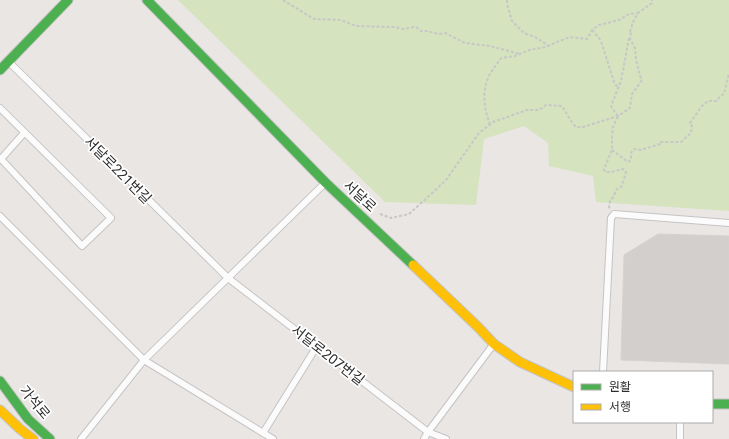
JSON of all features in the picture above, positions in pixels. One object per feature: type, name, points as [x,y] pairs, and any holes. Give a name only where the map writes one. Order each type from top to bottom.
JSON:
[{"type":"main road","points":[[0,70],[68,0]]},
{"type":"main road","name":"서달로","points":[[147,0],[326,183],[478,327],[494,344],[520,362],[573,387]]},
{"type":"main road","name":"가석로","points":[[0,381],[28,419],[50,439]]},
{"type":"main road","points":[[713,404],[729,404]]},
{"type":"main road","points":[[0,410],[33,439]]},
{"type":"lane","name":"서달로221번길","points":[[8,61],[228,278]]},
{"type":"lane","points":[[0,108],[111,218],[82,246],[1,159],[24,133]]},
{"type":"lane","points":[[81,439],[144,360],[326,183]]},
{"type":"lane","points":[[602,371],[611,218],[614,214],[729,222]]},
{"type":"lane","points":[[0,216],[144,360],[273,439]]},
{"type":"lane","name":"서달로207번길","points":[[228,278],[428,432],[446,439]]},
{"type":"lane","points":[[424,439],[494,344]]},
{"type":"lane","points":[[263,433],[317,346]]},
{"type":"lane","points":[[680,423],[680,439]]},
{"type":"path","points":[[283,0],[314,19],[341,20],[356,26],[394,27],[404,29],[416,27],[421,31],[439,34],[445,33],[465,43],[490,46],[520,54]]},
{"type":"path","points":[[506,0],[512,21],[524,33],[535,37],[549,46]]},
{"type":"path","points":[[618,116],[611,106],[621,81],[633,22],[638,13],[652,3],[652,0]]},
{"type":"path","points":[[490,125],[486,114],[484,93],[488,78],[501,58],[516,56],[529,50],[546,48],[570,37],[587,38],[592,30],[599,25],[619,20],[629,14],[638,13]]},
{"type":"path","points":[[592,30],[602,44],[614,82],[618,88]]},
{"type":"path","points":[[380,214],[390,218],[409,214],[446,180],[479,133],[493,122],[527,110],[539,110],[546,105],[562,106],[570,121],[576,127],[583,127],[618,116],[630,108],[632,94],[642,80],[636,59],[635,48],[630,39],[631,31]]},
{"type":"path","points":[[612,150],[628,162],[631,160],[631,153],[634,149],[641,150],[660,144],[660,142],[681,142],[691,133],[692,124],[690,123],[702,106],[708,100],[717,100],[724,94],[729,73]]},
{"type":"path","points":[[614,214],[609,207],[610,201],[616,190],[622,186],[626,172],[623,169],[605,172],[604,169],[612,150],[612,136],[618,116]]},
{"type":"green space","points":[[178,0],[729,0],[729,211],[596,202],[593,176],[549,166],[548,143],[524,126],[484,139],[476,205],[385,202]]},
{"type":"building","points":[[658,234],[729,236],[729,364],[621,360],[624,255]]},
{"type":"traffic: fast","points":[[0,70],[68,0]]},
{"type":"traffic: fast","points":[[147,0],[326,183],[413,265]]},
{"type":"traffic: fast","points":[[0,381],[28,419],[50,439]]},
{"type":"traffic: fast","points":[[713,404],[729,404]]},
{"type":"traffic: slow","points":[[413,265],[494,344],[520,362],[573,387]]},
{"type":"traffic: slow","points":[[0,410],[33,439]]}]
